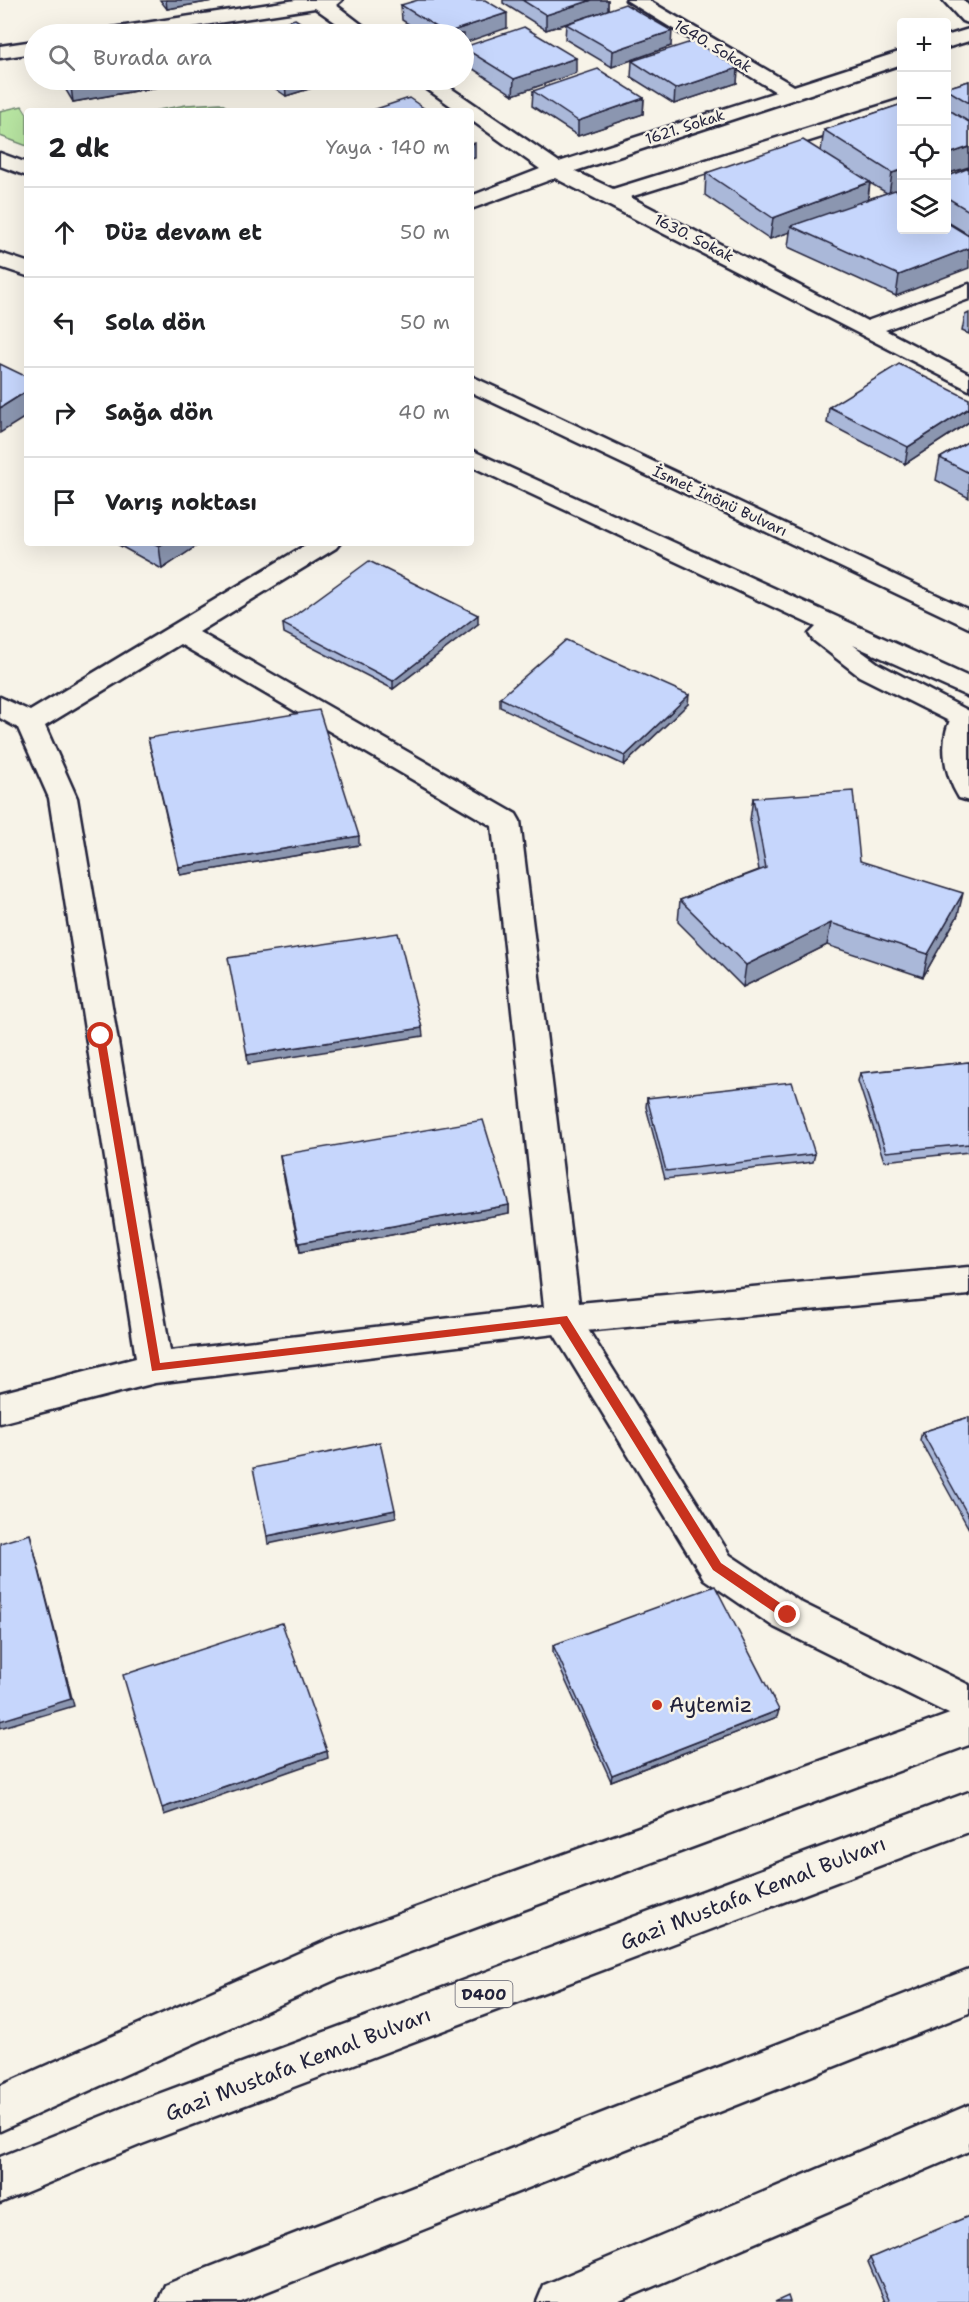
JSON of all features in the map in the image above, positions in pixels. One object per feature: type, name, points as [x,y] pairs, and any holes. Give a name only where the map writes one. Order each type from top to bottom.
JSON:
[{"type":"main road","name":"1640. Sokak","points":[[635,0],[791,92]]},
{"type":"main road","points":[[952,0],[969,17]]},
{"type":"main road","points":[[176,24],[322,1],[351,24]]},
{"type":"main road","points":[[0,30],[6,51],[24,48]]},
{"type":"main road","points":[[951,40],[969,35]]},
{"type":"main road","name":"1621. Sokak","points":[[474,202],[556,170],[897,59]]},
{"type":"main road","name":"1630. Sokak","points":[[441,90],[467,108]]},
{"type":"main road","points":[[612,196],[897,107]]},
{"type":"main road","name":"1630. Sokak","points":[[474,113],[556,170],[612,196],[869,328],[969,383]]},
{"type":"main road","points":[[0,159],[24,169]]},
{"type":"main road","points":[[0,260],[24,268]]},
{"type":"main road","points":[[869,328],[969,291]]},
{"type":"main road","name":"İsmet İnönü Bulvarı","points":[[474,384],[969,620]]},
{"type":"main road","points":[[474,458],[969,688]]},
{"type":"main road","points":[[30,723],[322,546]]},
{"type":"main road","points":[[851,563],[969,604]]},
{"type":"main road","points":[[773,596],[870,670],[966,721],[956,746],[969,790]]},
{"type":"main road","points":[[179,632],[506,821],[563,1319],[717,1567],[788,1615],[969,1705]]},
{"type":"main road","points":[[0,706],[30,723],[63,798],[155,1368]]},
{"type":"main road","points":[[0,1408],[155,1368],[563,1319],[969,1281]]},
{"type":"main road","points":[[0,2109],[330,1960],[969,1726]]},
{"type":"main road","name":"Gazi Mustafa Kemal Bulvarı","points":[[0,2180],[142,2122],[969,1812]]},
{"type":"main road","points":[[182,2302],[969,1991]]},
{"type":"main road","points":[[561,2302],[969,2128]]},
{"type":"green space","points":[[220,103],[229,108],[170,108]]},
{"type":"green space","points":[[22,106],[24,109],[24,145],[0,136],[0,111]]},
{"type":"building","points":[[418,0],[485,0],[507,13],[473,24],[432,24],[401,5]]},
{"type":"building","points":[[522,0],[592,0],[546,15]]},
{"type":"building","points":[[625,4],[672,31],[613,51],[566,24]]},
{"type":"building","points":[[295,19],[303,24],[278,24]]},
{"type":"building","points":[[524,27],[576,58],[514,79],[474,54],[474,44]]},
{"type":"building","points":[[694,41],[738,68],[675,89],[632,61]]},
{"type":"building","points":[[598,69],[644,98],[578,121],[533,91]]},
{"type":"building","points":[[969,81],[969,103],[951,92],[951,86]]},
{"type":"building","points":[[409,98],[424,108],[379,108]]},
{"type":"building","points":[[897,106],[897,172],[892,173],[824,130]]},
{"type":"building","points":[[951,111],[969,122],[969,147],[951,153]]},
{"type":"building","points":[[803,140],[870,182],[773,218],[706,173]]},
{"type":"building","points":[[969,168],[969,211],[951,200],[951,175]]},
{"type":"building","points":[[895,190],[897,191],[897,234],[951,234],[951,225],[969,236],[969,248],[899,275],[791,226]]},
{"type":"building","points":[[0,364],[24,376],[24,393],[0,408]]},
{"type":"building","points":[[899,364],[969,399],[969,408],[908,447],[829,407]]},
{"type":"building","points":[[969,441],[969,473],[940,458]]},
{"type":"building","points":[[369,561],[478,615],[393,681],[283,624]]},
{"type":"building","points":[[566,640],[689,695],[625,756],[500,698]]},
{"type":"building","points":[[319,710],[359,836],[179,867],[148,738]]},
{"type":"building","points":[[853,791],[860,861],[963,893],[928,954],[831,923],[746,965],[680,900],[766,868],[753,798]]},
{"type":"building","points":[[398,933],[422,1028],[247,1055],[228,958]]},
{"type":"building","points":[[969,1062],[969,1144],[886,1152],[860,1073]]},
{"type":"building","points":[[792,1082],[815,1154],[666,1171],[647,1098]]},
{"type":"building","points":[[483,1120],[509,1205],[299,1243],[280,1155]]},
{"type":"building","points":[[969,1417],[969,1517],[922,1432]]},
{"type":"building","points":[[380,1442],[395,1510],[267,1536],[253,1468]]},
{"type":"building","points":[[30,1534],[71,1699],[0,1721],[0,1543]]},
{"type":"building","points":[[715,1586],[779,1710],[612,1775],[553,1645]]},
{"type":"building","points":[[282,1623],[327,1751],[162,1808],[123,1675]]},
{"type":"building","points":[[969,2216],[969,2302],[890,2302],[870,2258]]},
{"type":"building","points":[[788,2296],[790,2302],[775,2302]]},
{"type":"place","name":"Aytemiz","points":[[657,1705]]},
{"type":"route","points":[[101,1036],[155,1368],[563,1319],[717,1567],[788,1615]]}]
